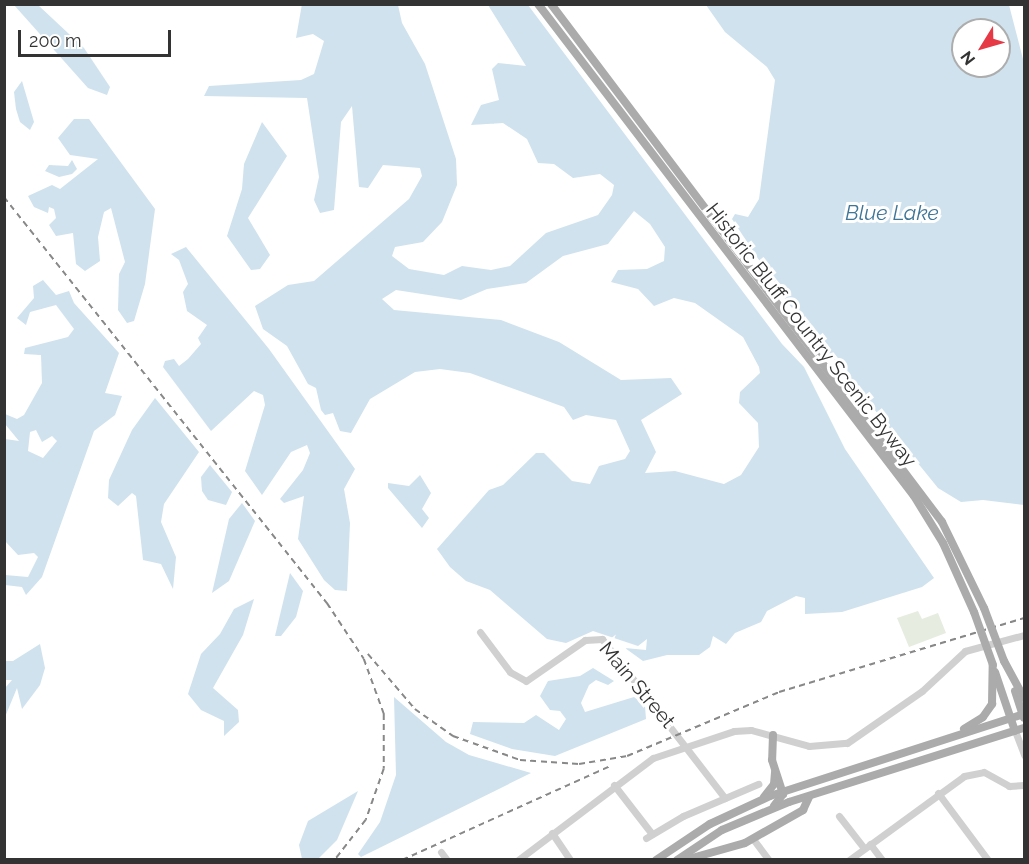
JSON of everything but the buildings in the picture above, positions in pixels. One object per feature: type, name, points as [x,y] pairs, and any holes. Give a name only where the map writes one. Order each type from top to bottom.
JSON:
[{"type":"main road","name":"Historic Bluff Country Scenic Byway","points":[[538,4],[914,496],[943,543],[974,612],[1015,732]]},
{"type":"main road","name":"Historic Bluff Country Scenic Byway","points":[[551,4],[932,508],[963,558],[1012,682]]},
{"type":"main road","points":[[943,740],[988,711],[994,691],[993,665]]},
{"type":"main road","points":[[1012,682],[1024,698]]},
{"type":"main road","points":[[656,860],[710,824],[762,799],[1010,716],[1024,716],[1012,682]]},
{"type":"main road","points":[[676,860],[722,830],[769,810],[1024,728]]},
{"type":"main road","points":[[769,810],[780,801],[783,791],[770,752],[773,735]]},
{"type":"main road","points":[[762,799],[772,788],[775,771]]},
{"type":"main road","points":[[685,860],[753,839],[803,810],[809,796]]},
{"type":"street","name":"Main Street","points":[[480,632],[510,672],[526,681],[585,640],[602,639],[725,798]]},
{"type":"street","points":[[518,860],[646,761],[734,731],[773,735],[809,746],[847,743],[922,691],[965,651],[1024,635]]},
{"type":"street","points":[[1015,732],[1024,755]]},
{"type":"street","points":[[849,860],[938,793],[978,772],[992,774],[1009,786],[1024,785]]},
{"type":"street","points":[[614,785],[649,836],[758,784]]},
{"type":"street","points":[[938,793],[988,860]]},
{"type":"street","points":[[839,816],[882,860]]},
{"type":"street","points":[[552,833],[570,860]]},
{"type":"street","points":[[753,839],[769,860]]},
{"type":"street","points":[[441,852],[447,860]]},
{"type":"shaded area","points":[[918,611],[922,619],[938,613],[946,633],[909,647],[897,618]]},
{"type":"water","points":[[302,4],[398,5],[402,23],[425,64],[456,159],[457,185],[442,222],[423,242],[395,247],[392,256],[409,269],[444,275],[462,266],[491,270],[510,266],[546,233],[598,215],[612,195],[614,185],[600,174],[573,178],[554,164],[538,163],[527,139],[503,123],[471,125],[481,105],[499,100],[492,69],[498,63],[526,66],[488,5],[528,5],[782,344],[804,367],[845,449],[934,578],[922,587],[842,612],[805,614],[805,598],[796,596],[767,611],[761,622],[735,633],[726,644],[713,636],[710,647],[699,655],[667,655],[643,661],[625,648],[646,650],[647,639],[638,646],[593,631],[566,643],[547,639],[490,590],[466,581],[450,567],[437,549],[489,490],[503,485],[536,453],[544,453],[572,481],[590,484],[599,466],[625,459],[630,451],[616,420],[586,415],[573,420],[564,407],[470,373],[440,369],[415,372],[370,399],[351,433],[340,431],[333,413],[325,415],[321,410],[316,388],[308,384],[287,346],[263,329],[255,306],[288,285],[314,281],[409,199],[422,176],[420,168],[383,165],[368,188],[359,187],[352,106],[341,122],[334,210],[320,213],[314,200],[319,177],[307,98],[204,96],[209,86],[301,80],[314,74],[324,41],[313,34],[296,38]],"holes":[[[634,211],[650,224],[665,247],[664,261],[647,269],[618,270],[611,282],[638,289],[654,306],[674,298],[695,303],[743,337],[759,367],[760,373],[740,392],[739,403],[758,423],[759,447],[741,475],[724,484],[675,471],[645,473],[656,452],[641,420],[682,394],[671,378],[621,380],[559,342],[501,320],[394,310],[382,299],[396,290],[461,300],[487,289],[526,283],[563,256],[608,244]]]},
{"type":"water","points":[[14,5],[38,5],[84,48],[110,87],[107,95],[88,88]]},
{"type":"water","name":"Blue Lake","points":[[706,5],[1009,5],[1024,63],[1024,505],[983,500],[961,502],[938,488],[784,298],[732,219],[735,214],[748,217],[759,199],[775,80],[767,67],[725,32]]},
{"type":"water","points":[[22,81],[34,122],[30,130],[20,122],[16,109],[14,92]]},
{"type":"water","points":[[74,119],[89,119],[155,209],[145,284],[134,321],[127,323],[118,310],[119,274],[125,262],[111,208],[104,212],[98,237],[100,261],[85,271],[76,264],[73,233],[56,236],[49,225],[56,218],[54,209],[49,207],[48,213],[34,207],[28,196],[52,185],[60,189],[98,159],[70,155],[58,138]]},
{"type":"water","points":[[262,122],[287,156],[248,218],[270,255],[260,269],[251,270],[227,236],[242,189],[244,164]]},
{"type":"water","points":[[72,160],[77,169],[72,174],[59,177],[45,171],[49,165],[68,166]]},
{"type":"water","points":[[186,247],[269,349],[355,469],[344,489],[350,523],[347,591],[335,590],[324,580],[298,539],[304,496],[284,503],[280,499],[303,470],[310,453],[307,445],[291,452],[262,495],[245,471],[265,405],[263,395],[254,391],[211,431],[163,367],[165,361],[174,359],[179,366],[188,359],[201,344],[198,338],[207,325],[187,311],[183,292],[188,284],[179,260],[171,254]]},
{"type":"water","points":[[43,280],[56,295],[69,291],[74,303],[119,353],[105,393],[122,396],[115,415],[94,431],[42,577],[26,595],[22,587],[5,585],[5,575],[28,577],[38,557],[34,553],[18,555],[5,541],[5,439],[19,441],[5,424],[5,414],[17,419],[24,415],[42,383],[41,355],[24,354],[25,348],[68,337],[74,329],[56,305],[30,312],[26,325],[17,318],[34,298],[33,286]],"holes":[[[36,430],[42,442],[52,436],[57,441],[43,458],[28,451],[30,432]]]},
{"type":"water","points":[[155,398],[199,452],[164,504],[161,522],[176,557],[173,589],[161,564],[143,560],[136,496],[132,493],[118,506],[108,498],[109,480],[132,430]]},
{"type":"water","points":[[210,465],[232,492],[226,505],[208,500],[202,491],[201,477]]},
{"type":"water","points":[[420,475],[431,493],[422,509],[429,518],[422,528],[388,488],[388,483],[409,486]]},
{"type":"water","points":[[242,503],[255,521],[229,581],[212,593],[229,519]]},
{"type":"water","points":[[290,573],[303,591],[296,617],[281,636],[275,636]]},
{"type":"water","points":[[254,599],[243,635],[213,688],[238,710],[239,722],[224,736],[224,721],[201,710],[188,694],[201,654],[220,634],[234,609]]},
{"type":"water","points":[[40,644],[45,668],[40,685],[22,709],[17,688],[5,717],[5,688],[12,680],[5,680],[5,661],[13,661]]},
{"type":"water","points":[[593,668],[614,681],[608,685],[596,680],[589,685],[581,703],[585,712],[634,697],[645,706],[646,719],[555,756],[512,749],[470,734],[473,722],[524,723],[536,715],[559,730],[566,719],[560,711],[550,710],[540,696],[548,681],[580,676]]},
{"type":"water","points":[[394,697],[446,742],[469,755],[531,773],[361,857],[358,854],[380,822],[396,775]]},
{"type":"water","points":[[358,791],[337,840],[318,859],[302,859],[299,845],[308,821]]},
{"type":"railway","points":[[4,197],[327,603],[364,659],[384,714],[384,769],[366,820],[335,860]]},
{"type":"railway","points":[[368,654],[415,709],[453,736],[520,760],[579,764],[627,756],[779,692],[1024,618]]},
{"type":"railway","points":[[402,860],[612,765]]}]
